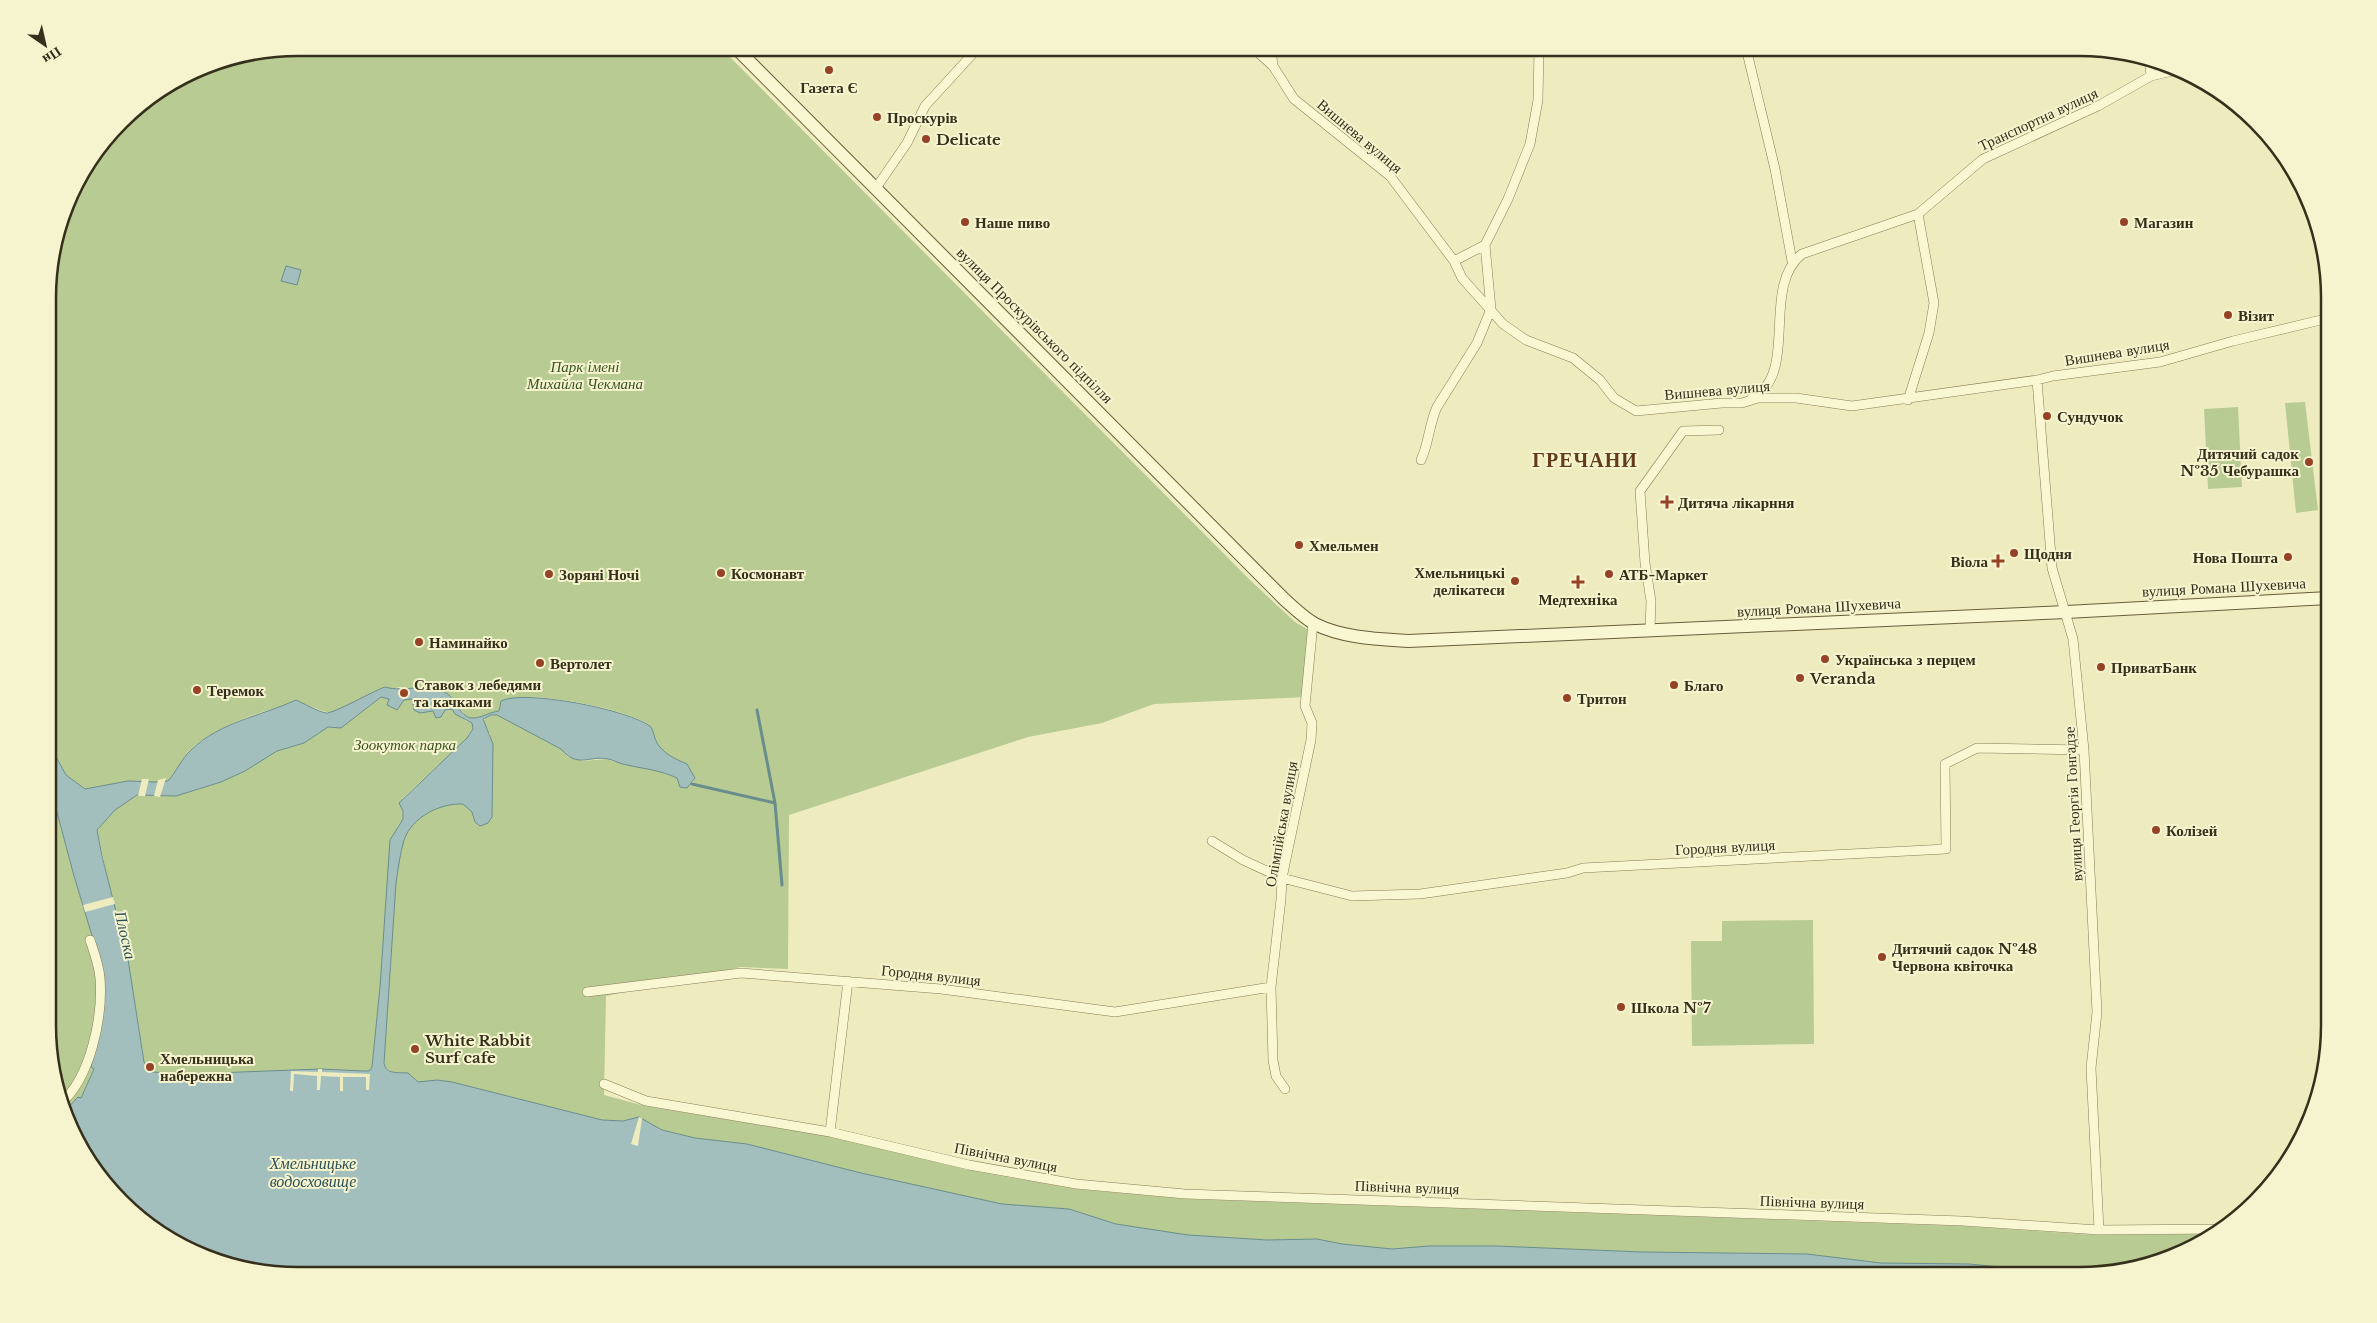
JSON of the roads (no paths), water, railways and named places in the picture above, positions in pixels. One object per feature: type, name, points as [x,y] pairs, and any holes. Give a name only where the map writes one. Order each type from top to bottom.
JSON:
[{"type":"main road","name":"вулиця Проскурівського підпілля","points":[[744,56],[1284,599],[1313,624]]},
{"type":"main road","name":"вулиця Романа Шухевича","points":[[1313,624],[1349,635],[1408,641],[2066,612],[2321,598]]},
{"type":"street","points":[[876,188],[907,143],[925,106],[971,56]]},
{"type":"street","name":"Вишнева вулиця","points":[[1262,56],[1273,66],[1294,98],[1390,176],[1454,261],[1462,278],[1503,324],[1526,340],[1573,358],[1600,380],[1614,398],[1636,411],[1722,403],[1742,404],[1758,398],[1796,398],[1852,406],[1908,400],[2053,376],[2160,362],[2233,341],[2321,320]]},
{"type":"street","points":[[1272,56],[1273,66]]},
{"type":"street","points":[[1421,460],[1427,446],[1432,417],[1477,343],[1491,309],[1485,245],[1508,199],[1530,144],[1538,100],[1539,56]]},
{"type":"street","points":[[1742,404],[1758,395],[1770,383],[1778,352],[1780,311],[1786,275],[1792,261],[1775,169],[1748,56]]},
{"type":"street","points":[[2150,67],[2151,76]]},
{"type":"street","name":"Транспортна вулиця","points":[[1792,261],[1802,254],[1838,240],[1918,214],[1983,159],[2098,106],[2151,76],[2165,73]]},
{"type":"street","points":[[1908,400],[1929,333],[1934,303],[1918,214]]},
{"type":"street","points":[[1454,261],[1485,245]]},
{"type":"street","name":"вулиця Георгія Гонгадзе","points":[[2037,380],[2052,568],[2073,639],[2084,750],[2097,1012],[2091,1068],[2099,1230]]},
{"type":"street","points":[[1650,630],[1651,601],[1645,563],[1640,491],[1683,432],[1719,430]]},
{"type":"street","name":"Олімпійська вулиця","points":[[1284,1089],[1276,1076],[1273,1060],[1271,987],[1282,878],[1311,740],[1312,723],[1305,706],[1313,624]]},
{"type":"street","name":"Городня вулиця","points":[[1282,878],[1352,896],[1420,894],[1567,873],[1583,868],[1946,849],[1945,764],[1977,748],[2084,750]]},
{"type":"street","points":[[1212,841],[1244,860],[1282,878]]},
{"type":"street","points":[[67,1096],[77,1086],[97,1026],[100,1005],[100,976],[90,940]]},
{"type":"street","name":"Городня вулиця","points":[[587,992],[741,973],[941,989],[1115,1012],[1271,987]]},
{"type":"street","points":[[830,1132],[848,981]]},
{"type":"street","name":"Північна вулиця","points":[[604,1084],[646,1101],[830,1132],[979,1167],[1076,1184],[1186,1194],[1962,1221],[2099,1230],[2208,1229]]},
{"type":"water","points":[[286,266],[301,270],[297,285],[281,281]]},
{"type":"water","name":"Хмельницьке водосховище","points":[[385,687],[400,689],[425,688],[442,691],[452,698],[469,718],[499,711],[501,701],[513,698],[553,699],[577,703],[622,714],[651,727],[660,747],[670,756],[687,764],[695,778],[687,788],[680,787],[677,778],[656,771],[601,758],[578,760],[497,715],[491,715],[483,719],[493,744],[492,817],[488,823],[480,826],[475,822],[472,812],[463,804],[454,804],[436,809],[420,818],[408,832],[404,840],[399,862],[384,1063],[385,1067],[390,1071],[408,1073],[418,1082],[437,1080],[452,1082],[602,1120],[623,1121],[639,1117],[662,1130],[695,1138],[747,1144],[861,1173],[1002,1204],[1069,1209],[1116,1224],[1188,1235],[1267,1240],[1317,1239],[1342,1244],[1392,1249],[1429,1246],[1496,1246],[1642,1252],[1807,1254],[1881,1263],[1969,1264],[2000,1267],[298,1267],[267,1265],[221,1254],[191,1242],[164,1226],[127,1196],[97,1159],[81,1132],[70,1105],[78,1097],[81,1098],[94,1069],[91,1067],[97,1037],[99,959],[56,808],[56,757],[66,775],[85,789],[128,781],[168,781],[184,757],[202,740],[241,720],[296,700],[326,713]],"holes":[[[381,697],[389,699],[387,705],[397,710],[404,700],[412,699],[414,710],[420,713],[433,711],[436,718],[441,717],[445,710],[452,709],[455,714],[472,723],[473,729],[467,738],[399,803],[403,811],[403,819],[390,840],[380,987],[372,1067],[369,1071],[320,1069],[189,1074],[151,1072],[144,1062],[128,959],[97,830],[115,810],[137,795],[176,796],[221,782],[245,771],[277,751],[304,743],[328,727],[341,728]]]},
{"type":"waterway","points":[[757,710],[775,803]]},
{"type":"waterway","points":[[692,784],[775,803],[782,885]]},
{"type":"place","name":"Газета Є","points":[[829,70]]},
{"type":"place","name":"Проскурів","points":[[877,117]]},
{"type":"place","name":"Delicate","points":[[926,139]]},
{"type":"place","name":"Наше пиво","points":[[965,222]]},
{"type":"place","name":"Магазин","points":[[2124,222]]},
{"type":"place","name":"Візит","points":[[2228,315]]},
{"type":"place","name":"Сундучок","points":[[2047,416]]},
{"type":"place","name":"Дитячий садок №35 Чебурашка","points":[[2309,462]]},
{"type":"place","name":"Дитяча лікарння","points":[[1667,502]]},
{"type":"place","name":"Хмельмен","points":[[1299,545]]},
{"type":"place","name":"Щодня","points":[[2014,553]]},
{"type":"place","name":"Нова Пошта","points":[[2288,557]]},
{"type":"place","name":"Віола","points":[[1998,561]]},
{"type":"place","name":"Космонавт","points":[[721,573]]},
{"type":"place","name":"Зоряні Ночі","points":[[549,574]]},
{"type":"place","name":"АТБ-Маркет","points":[[1609,574]]},
{"type":"place","name":"Хмельницькі делікатеси","points":[[1515,581]]},
{"type":"place","name":"Медтехнiка","points":[[1578,582]]},
{"type":"place","name":"Наминайко","points":[[419,642]]},
{"type":"place","name":"Українська з перцем","points":[[1825,659]]},
{"type":"place","name":"Вертолет","points":[[540,663]]},
{"type":"place","name":"ПриватБанк","points":[[2101,667]]},
{"type":"place","name":"Veranda","points":[[1800,678]]},
{"type":"place","name":"Благо","points":[[1674,685]]},
{"type":"place","name":"Теремок","points":[[197,690]]},
{"type":"place","name":"Ставок з лебедями та качками","points":[[404,693]]},
{"type":"place","name":"Тритон","points":[[1567,698]]},
{"type":"place","name":"Колізей","points":[[2156,830]]},
{"type":"place","name":"Дитячий садок №48 Червона квіточка","points":[[1882,957]]},
{"type":"place","name":"Школа №7","points":[[1621,1007]]},
{"type":"place","name":"White Rabbit Surf cafe","points":[[415,1049]]},
{"type":"place","name":"Хмельницька набережна","points":[[150,1067]]},
{"type":"district","name":"ГРЕЧАНИ","points":[[1585,460]]},
{"type":"park label","name":"Парк імені Михайла Чекмана","points":[[585,374]]},
{"type":"park label","name":"Зоокуток парка","points":[[405,744]]},
{"type":"water label","name":"Плоска","points":[[126,935]]}]
